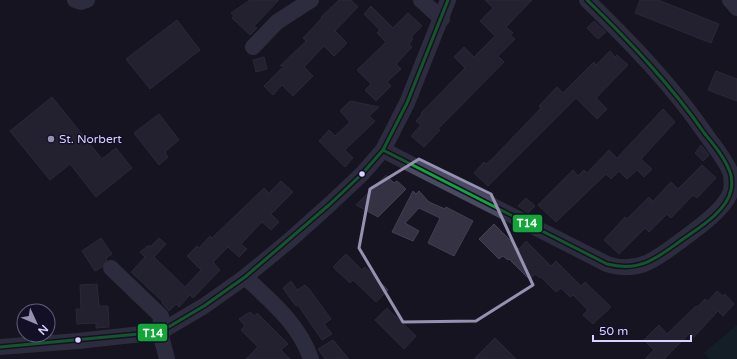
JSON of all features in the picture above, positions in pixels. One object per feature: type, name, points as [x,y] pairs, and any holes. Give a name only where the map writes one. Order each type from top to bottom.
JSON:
[{"type":"street","points":[[76,0],[81,2],[87,0]]},
{"type":"street","points":[[253,47],[277,22],[311,0]]},
{"type":"street","points":[[422,0],[442,19]]},
{"type":"street","points":[[0,347],[78,341],[160,332],[204,306],[245,277],[335,200],[362,174],[383,150],[407,103],[442,19],[448,0]]},
{"type":"street","points":[[383,150],[607,264],[622,268],[637,267],[664,254],[694,231],[727,199],[731,186],[729,169],[695,118],[658,72],[587,0]]},
{"type":"street","points":[[111,268],[161,316],[160,332],[167,359]]},
{"type":"street","points":[[245,277],[287,316],[301,337],[311,359]]},
{"type":"highlighted area","points":[[419,159],[491,194],[533,285],[476,321],[403,322],[359,248],[370,189]]},
{"type":"green space","points":[[737,325],[737,359],[710,359],[704,353]]},
{"type":"building","points":[[250,0],[279,0],[254,26],[257,28],[250,35],[232,18],[234,16],[231,13]]},
{"type":"building","points":[[339,0],[351,0],[358,7],[335,31],[347,43],[334,56],[324,46],[304,67],[313,76],[293,96],[282,85],[273,95],[264,86],[285,65],[280,66],[306,41],[303,38],[322,18],[321,17]]},
{"type":"building","points":[[485,0],[532,0],[506,27],[513,33],[510,35],[515,39],[498,56],[504,62],[438,129],[440,130],[424,147],[411,136],[421,125],[416,121],[422,114],[421,113],[465,68],[454,57],[464,47],[474,57],[495,36],[480,21],[493,8]]},
{"type":"building","points":[[640,0],[658,0],[719,24],[711,43],[635,13]]},
{"type":"building","points":[[371,6],[393,28],[408,13],[422,26],[411,37],[413,39],[409,44],[412,47],[396,64],[401,69],[387,82],[391,86],[376,101],[365,90],[371,84],[357,70],[386,42],[377,33],[380,30],[364,14]]},
{"type":"building","points":[[177,20],[200,50],[150,89],[126,59]]},
{"type":"building","points":[[594,21],[606,32],[598,39],[587,28]]},
{"type":"building","points":[[610,51],[615,57],[617,55],[628,65],[596,98],[607,109],[597,119],[576,98],[488,186],[474,173],[484,162],[486,164],[494,157],[541,108],[539,106],[557,87],[563,93],[594,62],[596,65]]},
{"type":"building","points":[[264,57],[267,69],[256,72],[253,60]]},
{"type":"building","points":[[716,71],[737,79],[737,101],[708,90]]},
{"type":"building","name":"St. Norbert","points":[[52,97],[102,159],[116,148],[132,168],[96,197],[70,164],[50,180],[10,131]]},
{"type":"building","points":[[350,101],[379,107],[369,116],[375,121],[345,150],[353,158],[345,167],[319,141],[329,130],[335,136],[350,122],[340,111]]},
{"type":"building","points":[[663,109],[675,122],[641,159],[652,169],[644,177],[637,170],[627,179],[619,171],[611,179],[606,174],[556,222],[538,205],[573,170],[578,176],[584,170],[587,173],[609,150],[617,158]]},
{"type":"building","points":[[159,114],[179,140],[165,152],[168,157],[159,165],[134,133]]},
{"type":"building","points":[[701,145],[709,155],[703,161],[695,153]]},
{"type":"building","points":[[702,165],[716,178],[697,198],[693,195],[671,218],[667,214],[649,232],[645,228],[619,254],[604,240],[625,217],[627,219],[649,197],[653,201],[671,182],[678,189]]},
{"type":"building","points":[[386,175],[394,183],[397,181],[406,189],[378,217],[356,205]]},
{"type":"building","points":[[281,181],[293,192],[271,214],[279,222],[271,230],[262,222],[241,244],[247,249],[239,257],[228,247],[213,262],[220,270],[193,298],[190,295],[179,307],[176,304],[169,311],[162,303],[163,302],[131,272],[145,257],[140,252],[149,245],[150,247],[159,238],[166,244],[154,257],[185,287],[201,270],[187,256],[197,246],[199,248],[210,236],[212,238],[264,188],[269,193]]},
{"type":"building","points":[[413,191],[416,194],[419,191],[429,202],[445,209],[446,207],[473,221],[454,256],[428,243],[440,218],[419,208],[405,223],[419,231],[413,241],[392,232]]},
{"type":"building","points":[[526,198],[535,206],[528,213],[518,206]]},
{"type":"building","points":[[494,224],[519,249],[526,241],[551,266],[556,261],[581,286],[585,282],[611,307],[593,324],[583,315],[588,310],[573,295],[570,297],[561,288],[556,292],[541,277],[540,278],[535,274],[530,280],[509,259],[508,260],[503,256],[499,259],[479,239]]},
{"type":"building","points":[[101,238],[112,254],[106,258],[107,260],[102,267],[95,271],[82,251]]},
{"type":"building","points":[[346,254],[362,270],[365,267],[388,290],[376,302],[353,280],[350,283],[333,267]]},
{"type":"building","points":[[291,281],[297,290],[305,285],[310,290],[331,319],[324,324],[332,334],[322,340],[298,305],[296,306],[283,288]]},
{"type":"building","points":[[97,284],[99,306],[108,306],[109,327],[96,328],[96,323],[77,324],[76,309],[81,309],[80,285]]},
{"type":"building","points":[[717,291],[723,296],[725,294],[734,304],[723,316],[718,311],[694,337],[690,333],[664,359],[645,359],[654,350],[644,340],[659,325],[667,334],[696,306],[697,307],[705,299],[708,301]]},
{"type":"building","points":[[387,308],[416,336],[404,349],[375,320]]},
{"type":"building","points":[[250,312],[255,316],[257,313],[288,344],[281,350],[290,359],[246,359],[258,347],[241,330],[245,326],[239,319]]},
{"type":"building","points":[[495,338],[516,359],[474,359]]},
{"type":"building","points":[[333,340],[349,359],[325,359],[318,349]]},
{"type":"transit line","name":"T14","points":[[0,347],[160,332],[204,306],[245,277],[329,205],[362,174],[383,150],[407,103],[448,0]]},
{"type":"transit line","name":"T14","points":[[383,150],[607,264],[630,266],[650,261],[699,228],[719,211],[729,197],[732,181],[728,167],[716,147],[664,81],[587,0]]},
{"type":"place","name":"St. Norbert","points":[[51,139]]}]
